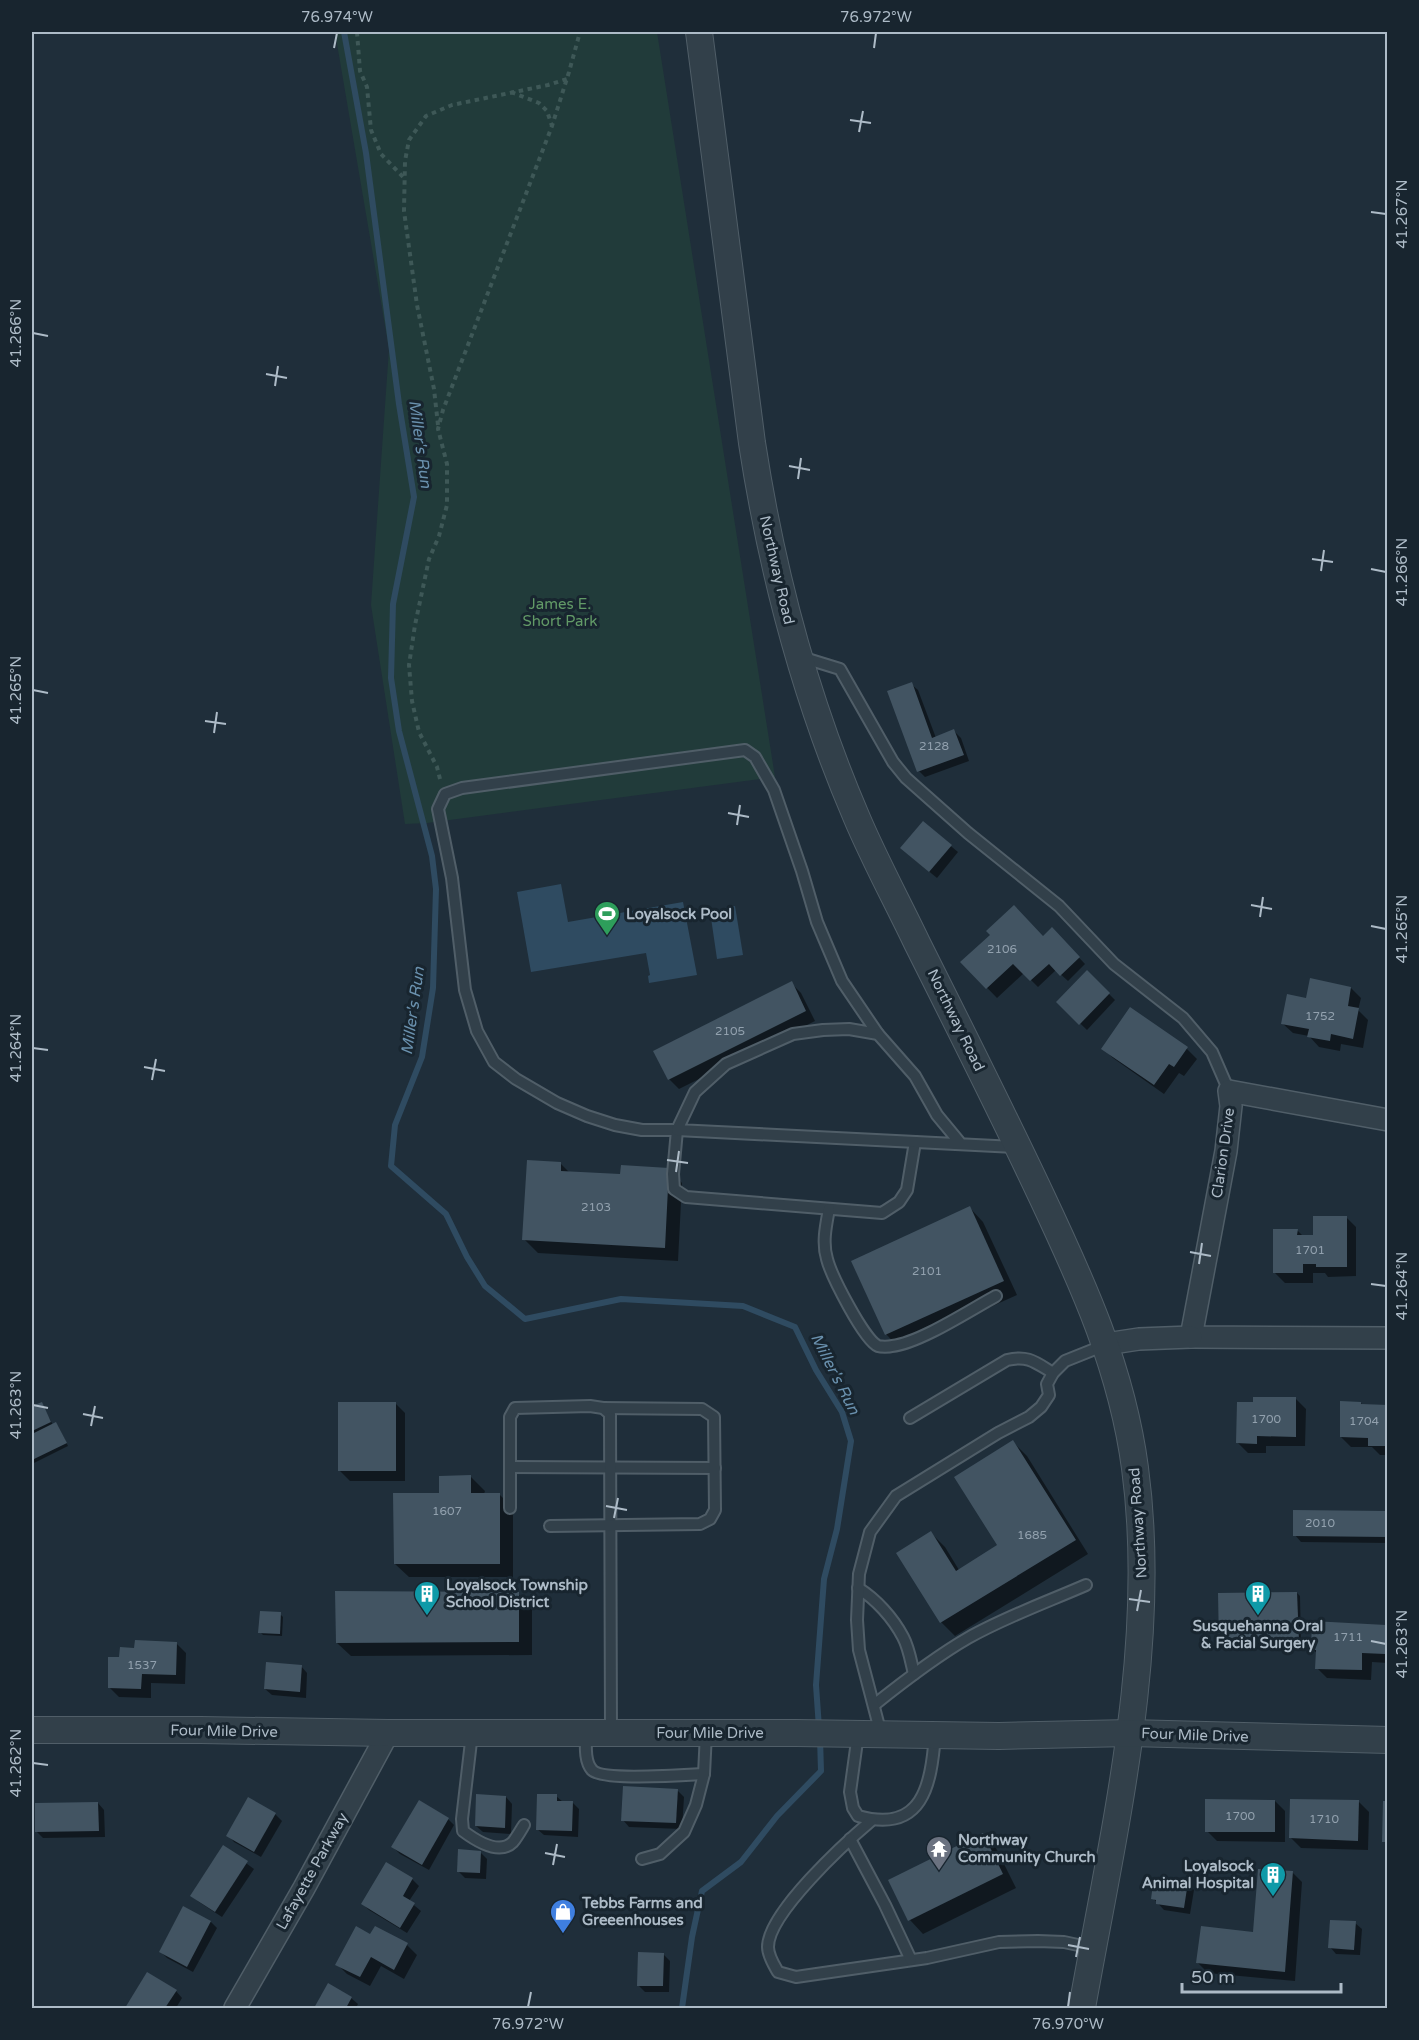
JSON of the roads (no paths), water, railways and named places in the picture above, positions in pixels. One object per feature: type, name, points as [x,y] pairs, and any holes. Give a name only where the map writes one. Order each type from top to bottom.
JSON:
[{"type":"street","name":"Northway Road","points":[[699,32],[762,510],[780,591],[798,656],[824,735],[856,819],[1019,1147],[1083,1282],[1107,1344],[1135,1464],[1141,1520],[1142,1586],[1139,1650],[1130,1734],[1082,2008]]},
{"type":"street","name":"Clarion Drive","points":[[1191,1337],[1226,1151],[1231,1106],[1229,1091],[1388,1119]]},
{"type":"street","points":[[1107,1344],[1139,1339],[1191,1337],[1388,1338]]},
{"type":"street","name":"Four Mile Drive","points":[[32,1730],[1130,1734],[1388,1740]]},
{"type":"street","name":"Lafayette Parkway","points":[[235,2008],[304,1888],[388,1733]]},
{"type":"lane","points":[[798,656],[840,669],[893,762],[906,778],[968,833],[1059,906],[1114,964],[1183,1018],[1212,1052],[1229,1091]]},
{"type":"lane","points":[[961,1144],[937,1115],[915,1076],[878,1034],[842,981],[817,922],[774,790],[755,757],[745,750],[462,788],[445,794],[438,809],[452,878],[465,990],[477,1031],[494,1062],[516,1079],[557,1103],[587,1116],[615,1125],[642,1130],[1019,1147]]},
{"type":"lane","points":[[878,1034],[849,1029],[793,1034],[726,1064],[695,1092],[677,1130],[674,1189],[686,1197],[882,1213],[899,1202],[907,1190],[915,1142]]},
{"type":"lane","points":[[829,1209],[824,1235],[826,1259],[843,1296],[868,1337],[878,1346],[892,1347],[913,1341],[996,1296]]},
{"type":"lane","points":[[874,1705],[859,1650],[857,1620],[859,1574],[870,1532],[896,1496],[998,1433],[1029,1418],[1041,1407],[1048,1395],[1047,1384],[1053,1373],[1065,1361],[1107,1344]]},
{"type":"lane","points":[[910,1418],[1007,1360],[1020,1356],[1053,1373]]},
{"type":"lane","points":[[510,1508],[510,1417],[515,1408],[590,1406],[702,1409],[714,1418],[715,1510],[710,1519],[700,1524],[550,1526]]},
{"type":"lane","points":[[603,1408],[610,1414],[611,1733]]},
{"type":"lane","points":[[510,1467],[714,1468]]},
{"type":"lane","points":[[935,1735],[926,1792],[918,1805],[902,1816],[887,1821],[858,1816],[853,1808],[850,1792],[860,1733],[874,1705],[914,1674],[968,1638],[1012,1616],[1086,1585]]},
{"type":"lane","points":[[858,1588],[870,1596],[903,1638],[914,1674]]},
{"type":"lane","points":[[472,1733],[462,1819],[463,1831],[475,1840],[495,1847],[505,1847],[512,1843],[524,1825]]},
{"type":"lane","points":[[585,1733],[587,1761],[592,1771],[600,1775],[617,1777],[704,1774]]},
{"type":"lane","points":[[642,1858],[660,1854],[684,1832],[696,1805],[704,1774],[706,1733]]},
{"type":"lane","points":[[872,1820],[850,1839],[797,1894],[773,1927],[768,1946],[778,1972],[796,1977],[911,1960],[999,1942],[1064,1942],[1093,1948]]},
{"type":"lane","points":[[850,1839],[911,1960]]},
{"type":"water","name":"Loyalsock Pool","points":[[561,884],[568,922],[683,902],[697,975],[649,983],[646,953],[531,972],[517,892]]},
{"type":"water","points":[[735,906],[743,955],[717,959],[710,911]]},
{"type":"waterway","name":"Miller's Run","points":[[344,32],[366,153],[399,404],[414,497],[393,604],[391,678],[399,731],[432,856],[436,889],[433,988],[422,1057],[395,1125],[391,1166],[446,1214],[467,1257],[485,1286],[525,1319],[621,1299],[743,1306],[795,1327],[816,1370],[842,1412],[851,1441],[837,1529],[824,1579],[816,1685],[819,1728]]},
{"type":"waterway","name":"Miller's Run","points":[[682,2008],[692,1937],[702,1891],[741,1862],[777,1816],[821,1771],[820,1738]]},
{"type":"place","name":"Loyalsock Pool","points":[[607,937]]},
{"type":"place","name":"Loyalsock Township School District","points":[[427,1617]]},
{"type":"place","name":"Susquehanna Oral & Facial Surgery","points":[[1258,1617]]},
{"type":"place","name":"Northway Community Church","points":[[939,1872]]},
{"type":"place","name":"Loyalsock Animal Hospital","points":[[1273,1898]]},
{"type":"place","name":"Tebbs Farms and Greeenhouses","points":[[563,1935]]},
{"type":"park label","name":"James E. Short Park","points":[[560,612]]}]
